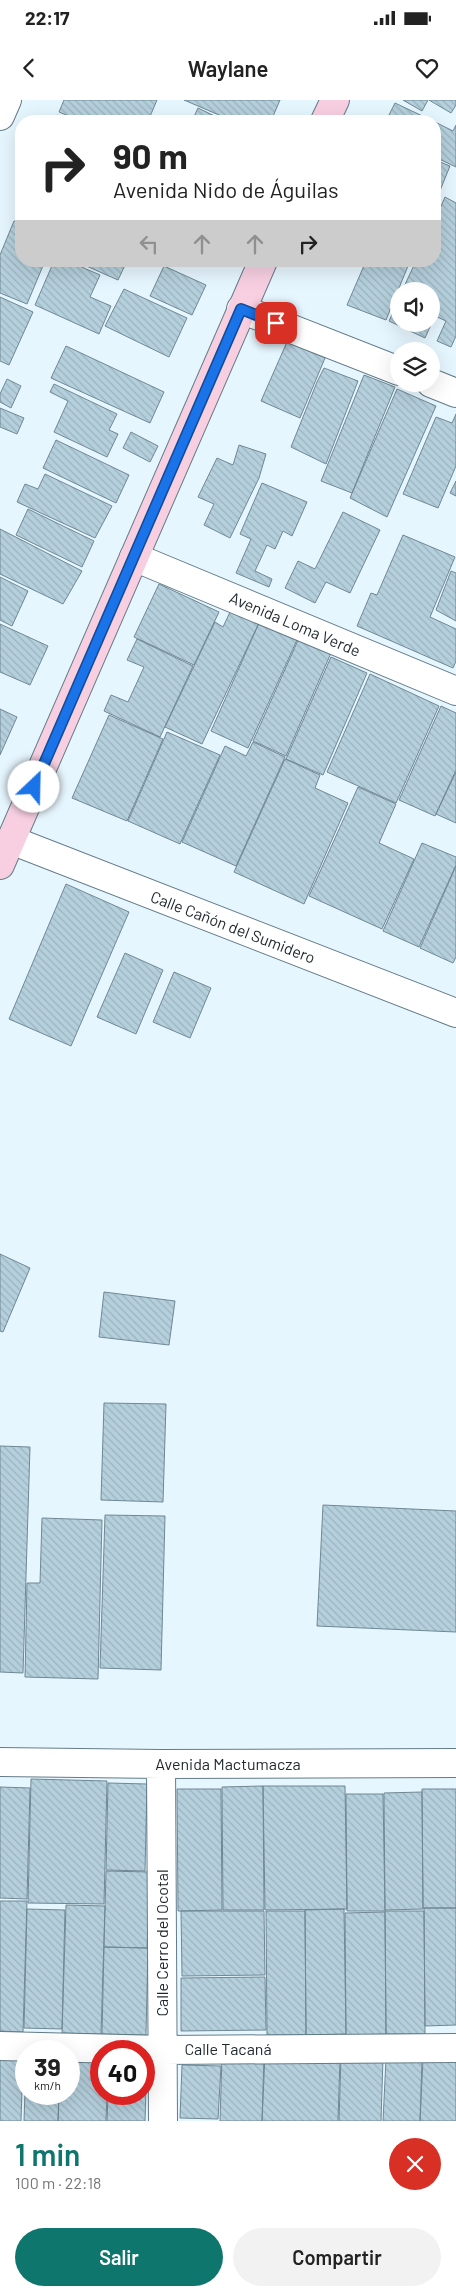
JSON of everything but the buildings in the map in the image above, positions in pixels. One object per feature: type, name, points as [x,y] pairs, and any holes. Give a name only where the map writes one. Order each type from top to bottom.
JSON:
[{"type":"street","points":[[0,116],[7,100]]},
{"type":"street","points":[[328,115],[334,100]]},
{"type":"street","points":[[5,852],[260,267]]},
{"type":"street","points":[[241,309],[390,367]]},
{"type":"street","points":[[440,387],[456,393]]},
{"type":"street","name":"Avenida Loma Verde","points":[[134,557],[456,691]]},
{"type":"street","name":"Calle Cañón del Sumidero","points":[[5,852],[456,1013]]},
{"type":"street","name":"Avenida Mactumacza","points":[[0,1762],[161,1764],[456,1763]]},
{"type":"street","name":"Calle Cerro del Ocotal","points":[[161,1764],[163,2121]]},
{"type":"street","name":"Calle Tacaná","points":[[0,2046],[163,2050],[456,2048]]},
{"type":"route","points":[[34,787],[241,309],[276,323]]}]
